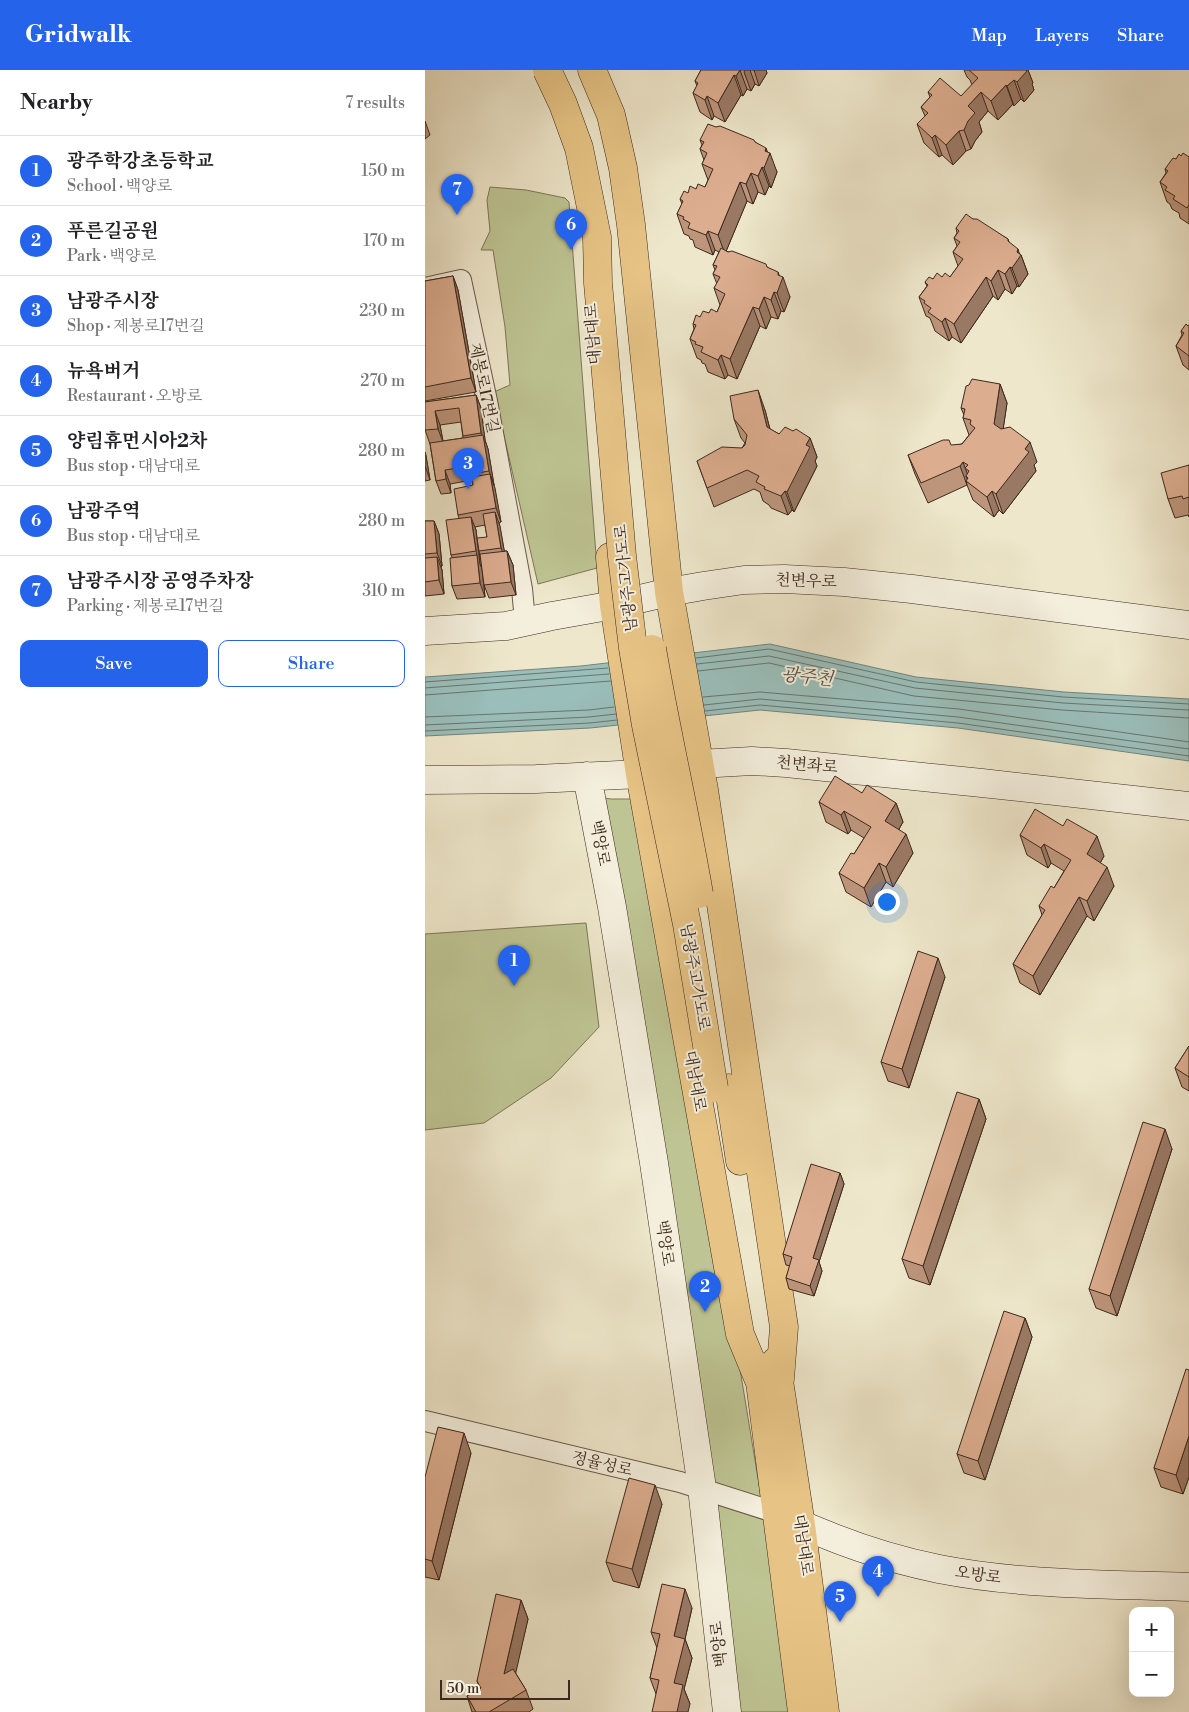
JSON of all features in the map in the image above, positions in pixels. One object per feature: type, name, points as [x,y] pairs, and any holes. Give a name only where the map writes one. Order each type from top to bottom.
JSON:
[{"type":"main road","name":"대남대로","points":[[536,70],[574,164],[584,218],[614,605],[640,774],[740,1334],[770,1382]]},
{"type":"main road","name":"남광주고가도로","points":[[547,70],[563,104],[579,148],[597,236],[598,283],[614,445],[622,556],[633,648],[646,725],[721,1088]]},
{"type":"main road","name":"남광주고가도로","points":[[567,70],[590,131],[601,171],[608,211],[635,467],[641,563],[666,724],[686,817],[715,989],[721,1088]]},
{"type":"main road","points":[[593,70],[611,115],[623,168],[631,224],[669,592]]},
{"type":"main road","points":[[611,115],[612,70]]},
{"type":"main road","name":"대남대로","points":[[669,592],[705,790],[784,1327],[770,1382],[777,1513],[802,1712]]},
{"type":"main road","name":"대남대로","points":[[721,1088],[738,1230],[801,1524],[825,1712]]},
{"type":"street","name":"제봉로17번길","points":[[425,288],[461,280],[478,402],[522,589],[525,621]]},
{"type":"street","name":"천변우로","points":[[425,631],[506,626],[669,592],[745,580],[844,582],[912,588],[1189,625]]},
{"type":"street","name":"천변좌로","points":[[425,780],[536,779],[640,774],[699,764],[751,761],[786,763],[1189,806]]},
{"type":"street","name":"백양로","points":[[587,776],[612,907],[654,1163],[702,1488],[727,1712]]},
{"type":"street","name":"정율성로","points":[[425,1420],[702,1488],[777,1513]]},
{"type":"street","name":"오방로","points":[[777,1513],[857,1547],[918,1564],[967,1574],[1042,1582],[1189,1587]]},
{"type":"green space","points":[[490,187],[526,190],[565,198],[569,202],[597,568],[538,584],[494,392],[510,385],[505,327],[493,250],[481,250],[490,231],[487,200]]},
{"type":"green space","points":[[591,796],[611,799],[634,799],[706,1163],[765,1521],[790,1712],[736,1712]]},
{"type":"green space","points":[[586,923],[599,1027],[551,1078],[484,1123],[425,1130],[425,934]]},
{"type":"water","name":"광주천","points":[[770,644],[916,677],[1064,692],[1189,699],[1189,761],[958,728],[760,710],[590,728],[425,736],[425,677],[581,666]]},
{"type":"building","points":[[701,70],[740,70],[736,76],[734,75],[718,103],[707,96],[705,100],[693,93],[698,83],[695,81]]},
{"type":"building","points":[[969,70],[1027,71],[1017,82],[1014,80],[1006,85],[991,101],[981,92],[968,106],[975,113],[968,121],[964,130],[959,131],[946,145],[935,135],[932,138],[917,124],[928,113],[921,107],[932,95],[928,92],[940,78],[961,96],[978,78]]},
{"type":"building","points":[[708,124],[716,127],[720,126],[754,140],[766,148],[765,151],[770,153],[764,168],[762,167],[758,176],[751,173],[746,184],[740,182],[718,235],[708,231],[706,235],[688,228],[690,223],[683,219],[684,217],[677,214],[683,201],[680,199],[684,191],[688,193],[690,186],[696,189],[698,184],[705,187],[713,169],[702,164],[707,153],[700,149],[704,142],[700,140]]},
{"type":"building","points":[[1183,153],[1189,157],[1189,205],[1187,208],[1173,199],[1175,196],[1165,190],[1167,187],[1160,182],[1168,171],[1165,169],[1173,158],[1176,159],[1179,154],[1181,156]]},
{"type":"building","points":[[966,214],[1008,239],[1021,255],[1005,274],[998,270],[991,281],[986,277],[954,324],[945,318],[942,322],[928,312],[931,308],[919,297],[928,285],[925,282],[929,277],[933,279],[937,273],[942,277],[945,273],[950,277],[963,259],[953,252],[960,242],[954,238],[959,231],[956,228]]},
{"type":"building","points":[[721,248],[766,264],[767,267],[778,272],[778,275],[783,277],[777,293],[774,292],[771,300],[764,297],[759,309],[753,307],[730,359],[721,355],[718,360],[701,352],[703,347],[695,344],[696,342],[690,339],[696,325],[693,324],[696,315],[700,317],[703,311],[709,313],[711,309],[717,312],[725,294],[714,288],[720,277],[713,274],[717,266],[713,265]]},
{"type":"building","points":[[453,276],[471,378],[425,387],[425,281]]},
{"type":"building","points":[[1186,324],[1189,325],[1189,356],[1176,346],[1184,333],[1181,331]]},
{"type":"building","points":[[972,379],[1000,384],[994,424],[1001,429],[1010,427],[1030,442],[1025,449],[1029,452],[996,494],[992,491],[987,497],[966,481],[969,471],[965,468],[968,465],[963,462],[960,466],[921,483],[908,455],[943,440],[949,440],[951,445],[962,444],[975,428],[970,424],[971,420],[963,418],[965,409],[961,408],[966,386],[969,385]]},
{"type":"building","points":[[758,390],[767,427],[779,434],[785,427],[793,431],[796,429],[810,438],[806,445],[810,447],[787,492],[785,491],[781,496],[764,489],[765,487],[756,482],[759,476],[747,470],[707,488],[697,461],[722,447],[742,448],[745,445],[747,435],[734,419],[730,396]]},
{"type":"building","points":[[476,395],[481,433],[463,436],[459,408],[435,411],[438,429],[425,430],[425,402]]},
{"type":"building","points":[[483,435],[489,471],[472,474],[471,466],[445,470],[446,479],[436,481],[430,443]]},
{"type":"building","points":[[1189,465],[1189,497],[1183,499],[1182,496],[1168,499],[1161,473]]},
{"type":"building","points":[[490,474],[496,508],[458,515],[454,489],[473,485],[472,477]]},
{"type":"building","points":[[495,512],[501,548],[479,551],[477,538],[487,537],[483,514]]},
{"type":"building","points":[[471,517],[476,551],[451,555],[446,520]]},
{"type":"building","points":[[425,521],[434,521],[437,553],[425,554]]},
{"type":"building","points":[[507,551],[511,582],[484,585],[480,554]]},
{"type":"building","points":[[477,555],[480,583],[452,586],[450,558]]},
{"type":"building","points":[[437,557],[439,580],[425,582],[425,558]]},
{"type":"building","points":[[835,776],[862,793],[867,785],[896,803],[885,821],[906,834],[886,867],[879,863],[864,888],[839,873],[851,853],[854,854],[871,827],[844,811],[841,815],[819,802]]},
{"type":"building","points":[[1035,809],[1063,826],[1067,819],[1097,836],[1087,854],[1107,867],[1087,901],[1079,897],[1033,976],[1013,964],[1045,910],[1039,906],[1051,886],[1054,888],[1071,860],[1044,844],[1041,848],[1020,835]]},
{"type":"building","points":[[918,951],[938,958],[902,1069],[881,1062]]},
{"type":"building","points":[[1189,1046],[1189,1077],[1175,1068]]},
{"type":"building","points":[[957,1092],[979,1099],[923,1266],[902,1259]]},
{"type":"building","points":[[1143,1122],[1165,1129],[1110,1296],[1089,1289]]},
{"type":"building","points":[[811,1164],[840,1173],[813,1258],[819,1260],[810,1286],[786,1278],[792,1257],[783,1254]]},
{"type":"building","points":[[1004,1311],[1025,1318],[978,1461],[957,1454]]},
{"type":"building","points":[[1186,1369],[1189,1370],[1189,1436],[1176,1475],[1154,1468]]},
{"type":"building","points":[[438,1427],[464,1433],[432,1561],[425,1559],[425,1477]]},
{"type":"building","points":[[629,1478],[655,1485],[632,1569],[606,1562]]},
{"type":"building","points":[[662,1584],[685,1589],[674,1636],[685,1639],[674,1683],[683,1685],[677,1712],[652,1712],[659,1680],[650,1678],[660,1634],[651,1632]]},
{"type":"building","points":[[496,1594],[521,1600],[504,1674],[513,1669],[526,1690],[489,1712],[476,1712],[467,1696],[481,1688],[477,1681]]},
{"type":"place","name":"남광주시장 공영주차장","points":[[457,215]]},
{"type":"place","name":"남광주역","points":[[571,250]]},
{"type":"place","name":"남광주시장","points":[[468,489]]},
{"type":"place","name":"광주학강초등학교","points":[[514,986]]},
{"type":"place","name":"푸른길공원","points":[[705,1312]]},
{"type":"place","name":"뉴욕버거","points":[[878,1597]]},
{"type":"place","name":"양림휴먼시아2차","points":[[840,1622]]}]
